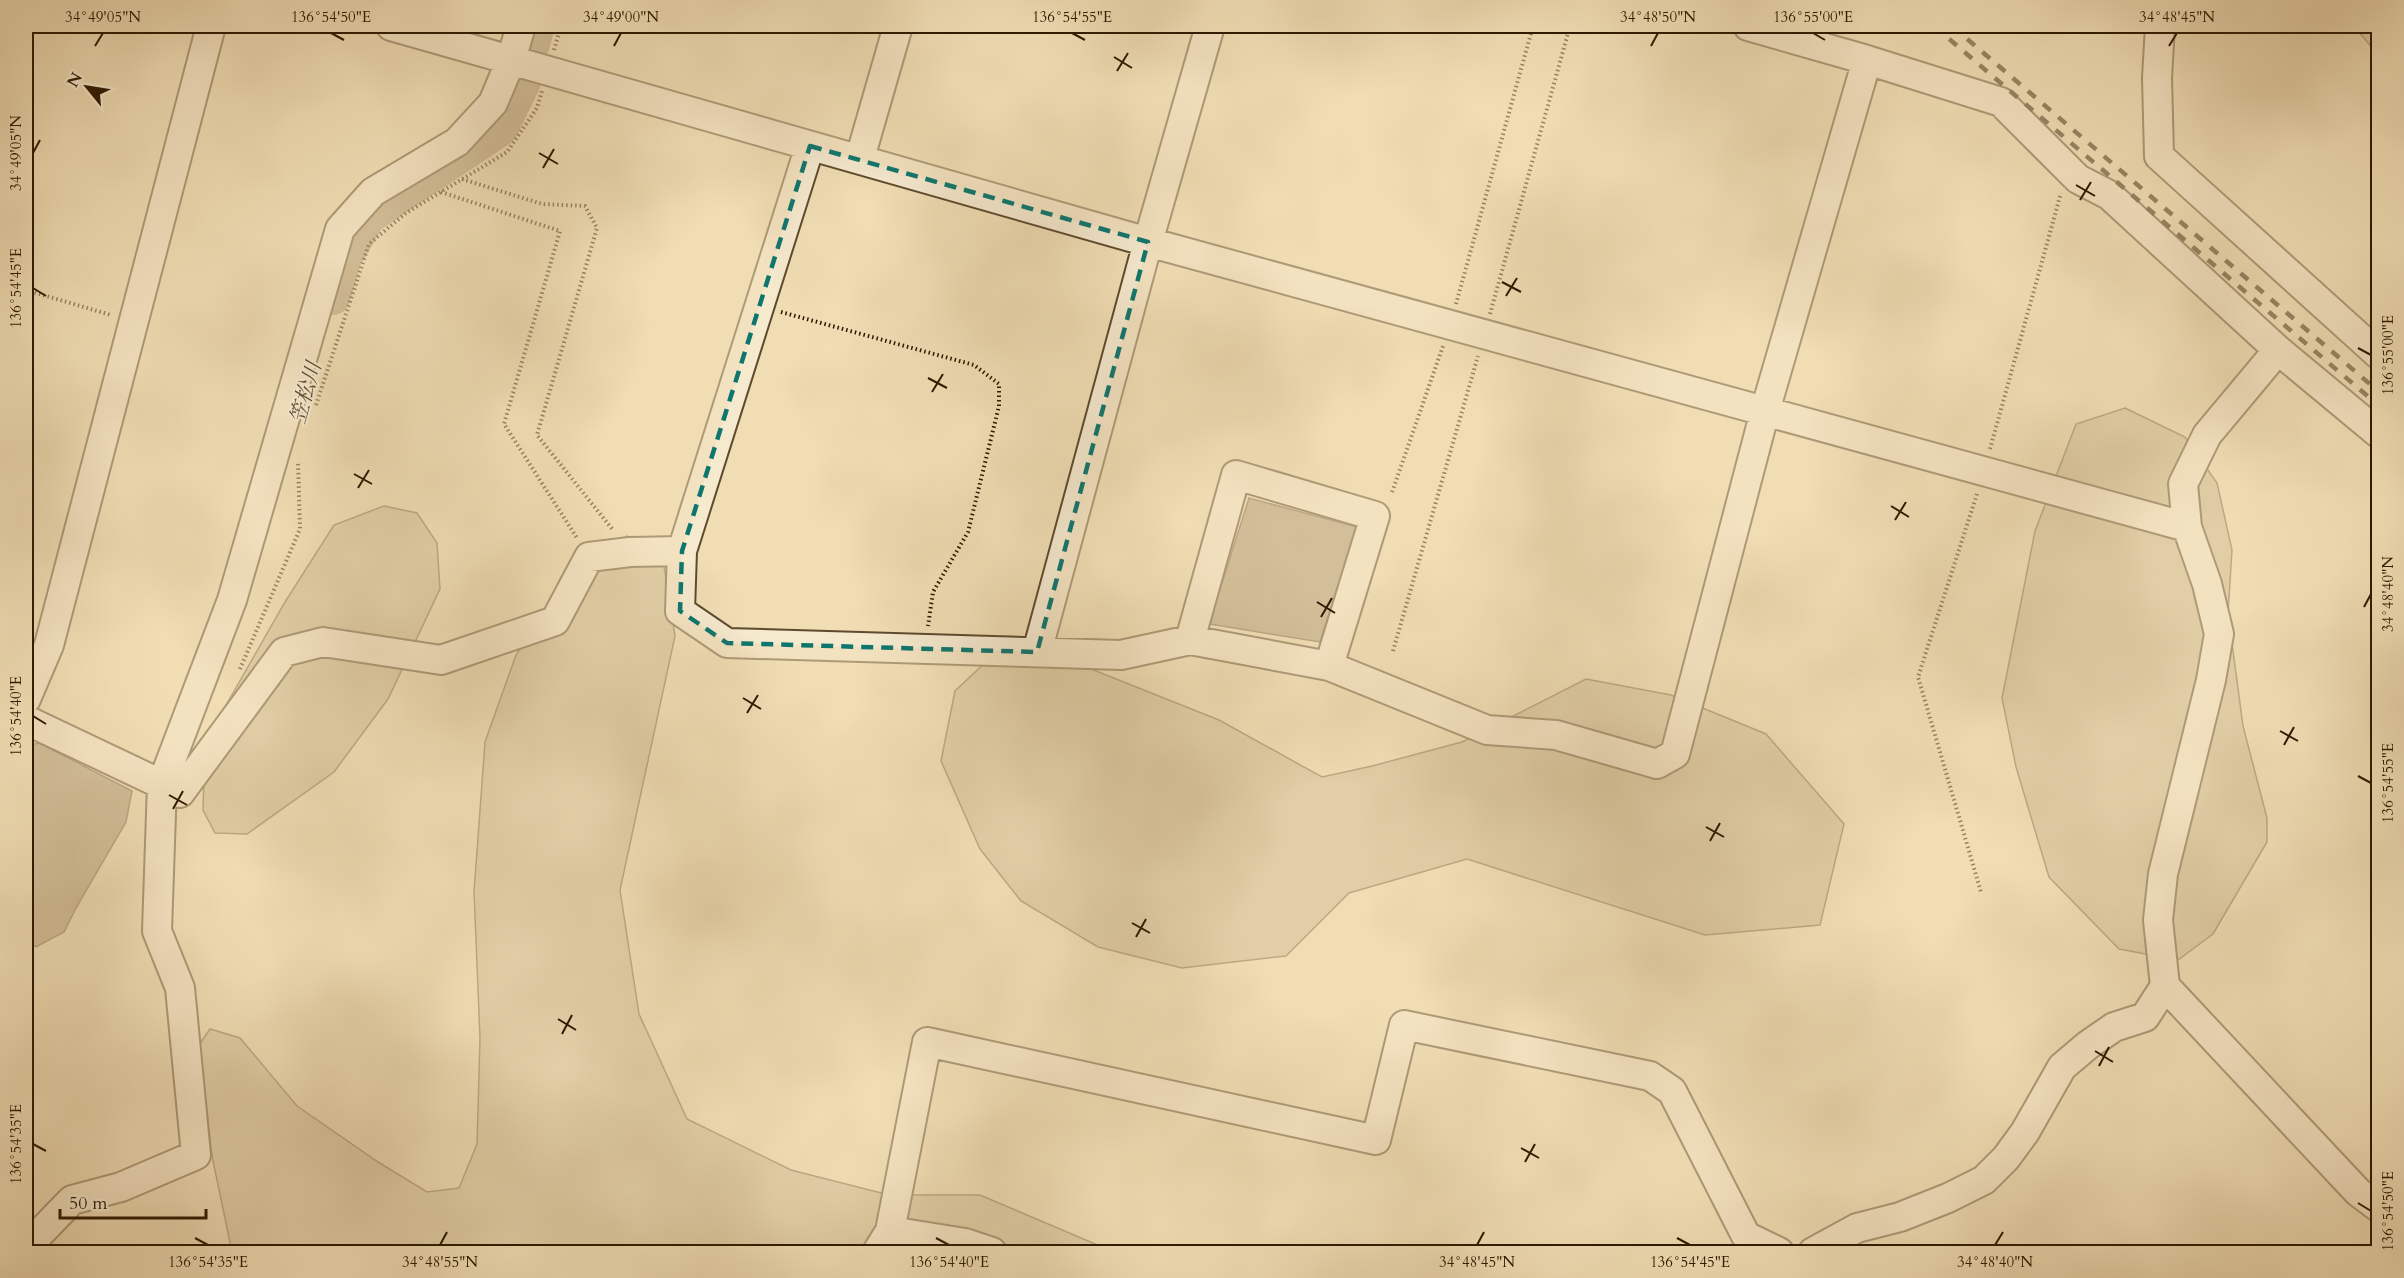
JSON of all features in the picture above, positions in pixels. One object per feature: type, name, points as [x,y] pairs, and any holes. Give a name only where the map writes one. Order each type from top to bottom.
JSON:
[{"type":"street","points":[[26,699],[49,645],[211,26]]},
{"type":"street","points":[[391,26],[1148,242],[2187,527]]},
{"type":"street","points":[[31,1241],[72,1200],[121,1187],[196,1155],[180,988],[157,931],[162,784],[232,600],[340,230],[373,192],[458,142],[493,103],[511,60],[521,26]]},
{"type":"street","points":[[860,158],[898,26]]},
{"type":"street","points":[[1037,652],[1148,242],[1210,26]]},
{"type":"street","points":[[1748,26],[2001,102],[2078,179],[2109,195],[2278,350],[2379,433]]},
{"type":"street","points":[[2160,26],[2157,78],[2159,156],[2379,354]]},
{"type":"street","points":[[810,146],[682,551],[680,611],[727,643],[1121,656],[1190,640],[1329,666],[1486,730],[1556,735],[1657,764],[1674,754],[1765,411],[1867,60]]},
{"type":"street","points":[[2278,350],[2207,435],[2182,484],[2187,527],[2207,584],[2219,634],[2211,680],[2163,874],[2158,920],[2165,986],[2358,1192],[2379,1207]]},
{"type":"street","points":[[1190,640],[1236,476],[1375,516],[1329,666]]},
{"type":"street","points":[[26,720],[180,793],[284,652],[323,642],[441,660],[555,621],[589,557],[630,552],[682,551]]},
{"type":"street","points":[[1813,1252],[1857,1228],[1900,1217],[1948,1198],[1984,1180],[2006,1158],[2025,1132],[2062,1067],[2114,1027],[2145,1017],[2165,986]]},
{"type":"street","points":[[992,1252],[965,1243],[884,1242],[927,1042],[1376,1140],[1404,1025],[1650,1076],[1672,1091],[1746,1236],[1779,1252]]},
{"type":"path","points":[[313,412],[369,244],[406,213],[507,152],[537,108],[561,26]]},
{"type":"path","points":[[1392,492],[1450,325],[1533,26]]},
{"type":"path","points":[[462,179],[542,204],[585,207],[597,228],[537,435],[630,552]]},
{"type":"path","points":[[1981,892],[1918,677],[1984,471],[2061,194],[2078,179]]},
{"type":"path","points":[[441,192],[560,231],[504,424],[589,557]]},
{"type":"path","points":[[26,290],[135,321]]},
{"type":"path","points":[[760,306],[975,365],[999,384],[999,406],[968,532],[933,592],[924,649]]},
{"type":"path","points":[[240,670],[300,529],[298,457]]},
{"type":"highlighted area","points":[[810,146],[1148,242],[1037,652],[727,643],[680,611],[682,551]]},
{"type":"shaded area","points":[[2354,26],[2378,26],[2378,55]]},
{"type":"shaded area","points":[[2125,408],[2185,437],[2217,483],[2232,550],[2228,613],[2243,726],[2267,818],[2267,842],[2213,934],[2178,960],[2119,949],[2049,877],[2016,767],[2002,698],[2035,531],[2076,424]]},
{"type":"shaded area","points":[[1249,498],[1357,527],[1320,642],[1209,624]]},
{"type":"shaded area","points":[[384,506],[417,513],[437,543],[440,589],[388,699],[334,772],[247,834],[215,833],[203,810],[205,742],[285,602],[334,525]]},
{"type":"shaded area","points":[[627,536],[663,560],[675,636],[620,890],[639,1014],[687,1119],[791,1170],[889,1195],[980,1195],[1114,1252],[232,1252],[212,1156],[199,1045],[210,1029],[240,1038],[297,1106],[378,1162],[427,1192],[459,1188],[477,1144],[480,1038],[474,892],[485,742],[516,655],[578,561]]},
{"type":"shaded area","points":[[1003,646],[1081,665],[1219,720],[1322,777],[1462,742],[1586,679],[1671,695],[1766,734],[1844,824],[1820,925],[1705,935],[1467,859],[1349,893],[1286,956],[1182,968],[1098,947],[1021,901],[980,849],[941,761],[955,691]]},
{"type":"shaded area","points":[[39,743],[132,791],[126,822],[64,932],[36,947],[26,941],[26,746]]},
{"type":"waterway","name":"笠松川","points":[[532,47],[538,26]]},
{"type":"waterway","name":"笠松川","points":[[333,298],[345,258],[369,217],[501,129],[524,82]]},
{"type":"railway","points":[[1934,26],[2378,405]]},
{"type":"railway","points":[[1952,26],[2378,391]]}]
